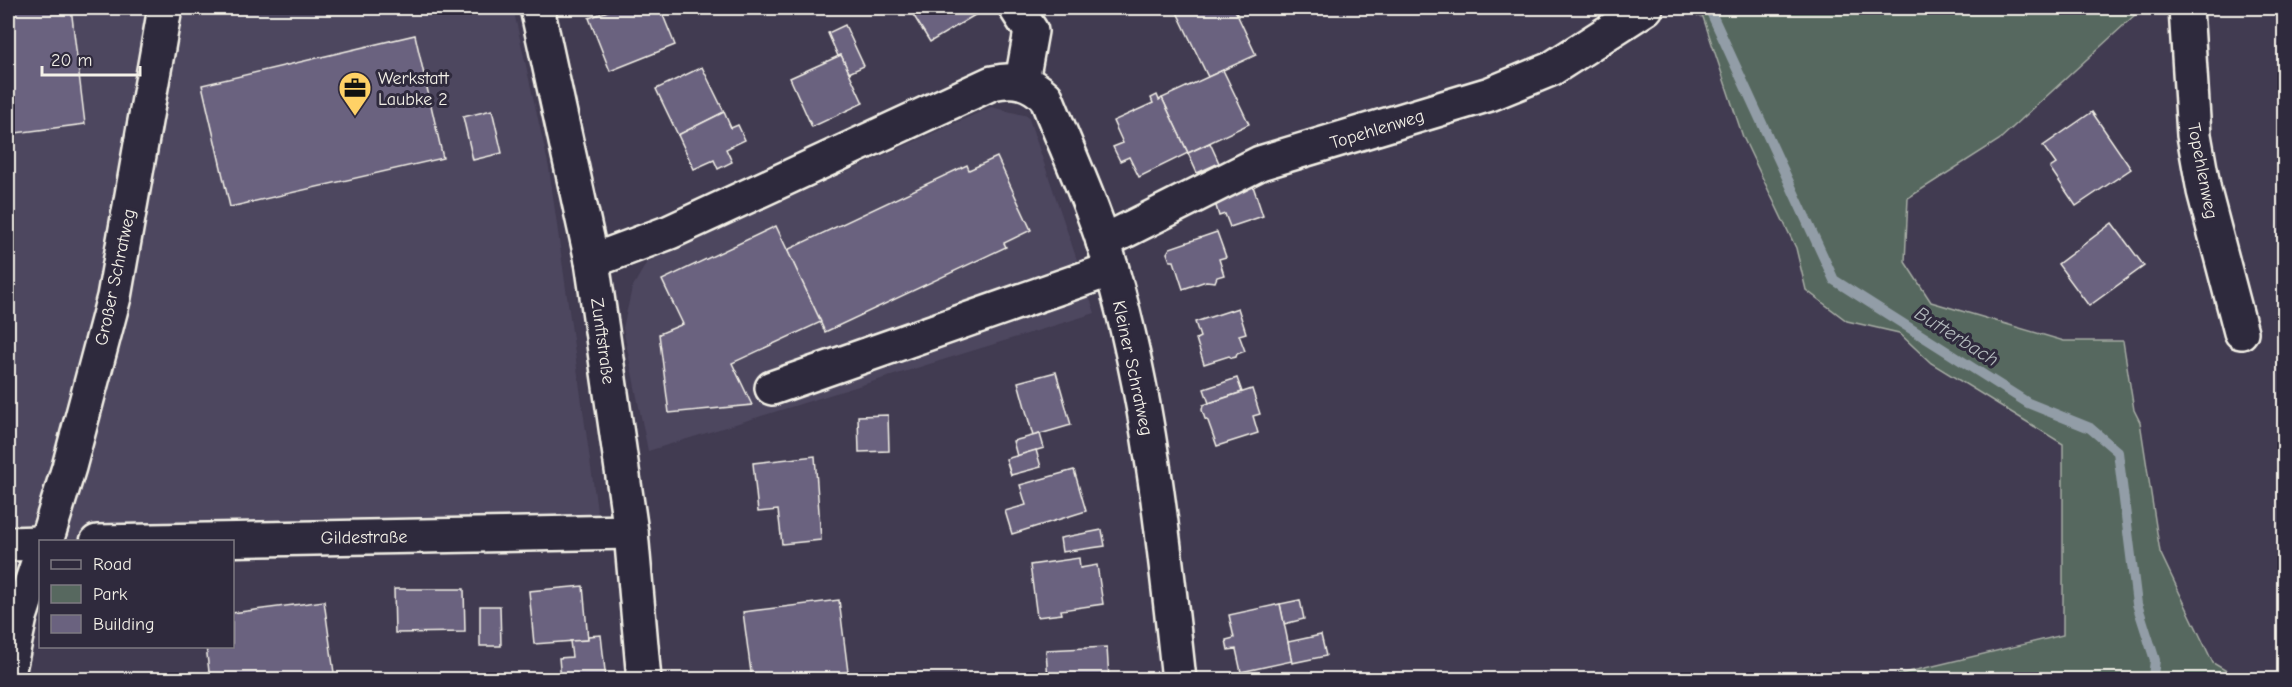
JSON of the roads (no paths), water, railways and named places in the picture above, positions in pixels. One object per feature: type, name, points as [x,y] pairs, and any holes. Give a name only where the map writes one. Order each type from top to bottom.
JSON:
[{"type":"street","name":"Großer Schratweg","points":[[47,540],[69,466],[114,297],[165,8]]},
{"type":"street","name":"Zunftstraße","points":[[537,8],[592,261],[631,532],[644,680]]},
{"type":"street","points":[[592,261],[670,232],[992,83],[1008,80],[1022,81],[1031,31],[1016,8]]},
{"type":"street","name":"Topehlenweg","points":[[772,388],[1108,255],[1260,163],[1490,94],[1551,69],[1646,8]]},
{"type":"street","name":"Topehlenweg","points":[[2186,8],[2194,135],[2205,192],[2241,332]]},
{"type":"street","name":"Kleiner Schratweg","points":[[1022,81],[1035,87],[1046,97],[1108,255],[1144,408],[1179,680]]},
{"type":"street","name":"Gildestraße","points":[[204,540],[631,532]]},
{"type":"street","points":[[8,544],[39,543]]},
{"type":"street","points":[[8,674],[20,617],[39,560]]},
{"type":"waterway","name":"Butterbach","points":[[1709,8],[1834,280],[2028,403],[2090,428],[2118,452],[2137,604],[2155,660],[2153,676],[2148,680]]},
{"type":"place","name":"Werkstatt Laubke 2","points":[[355,117]]}]
